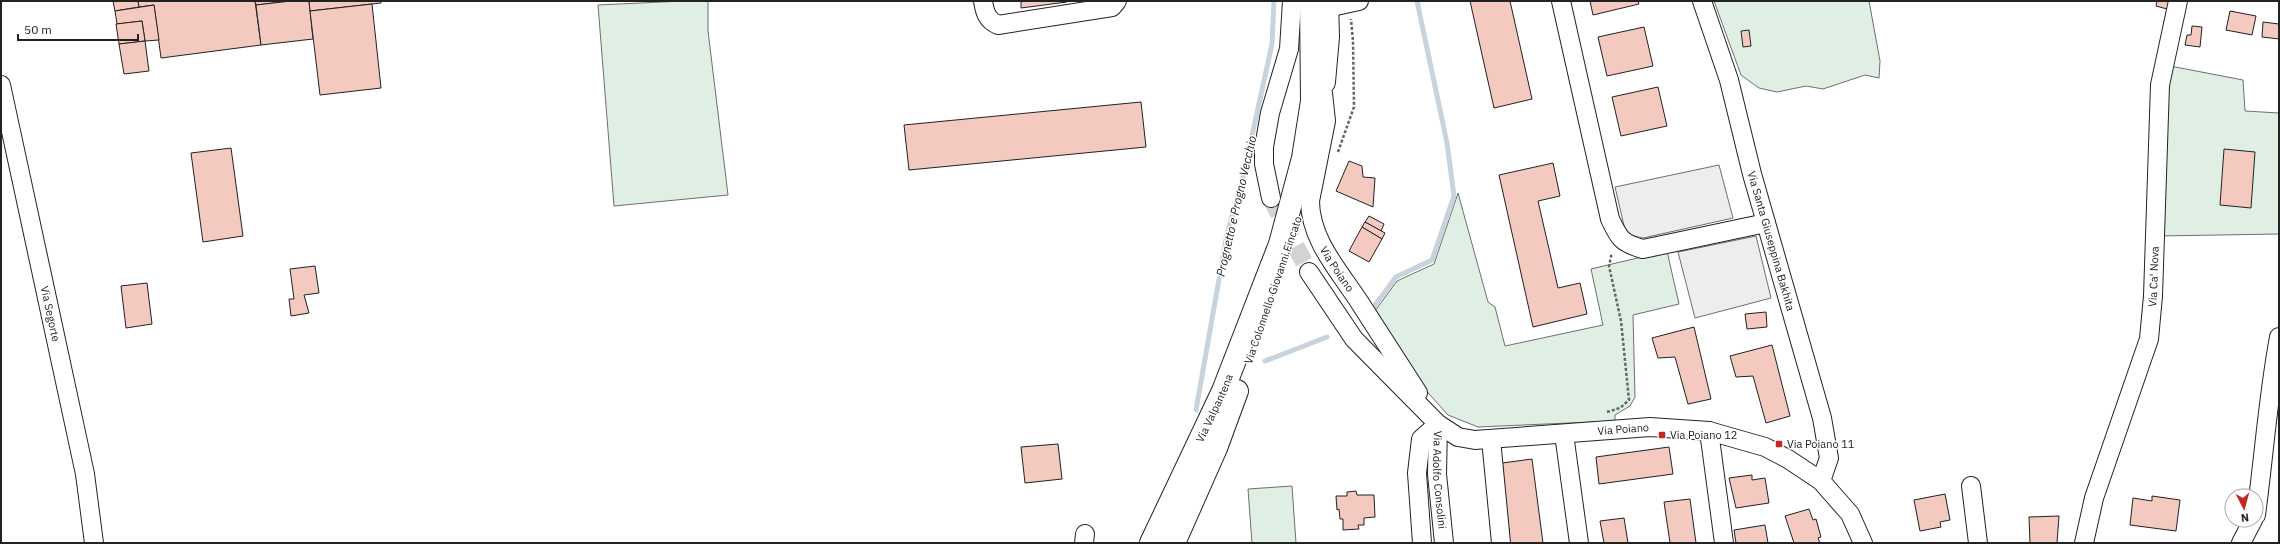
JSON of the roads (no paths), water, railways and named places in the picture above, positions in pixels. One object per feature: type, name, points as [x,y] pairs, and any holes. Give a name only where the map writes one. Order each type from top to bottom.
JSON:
[{"type":"main road","name":"Via Valpantena","points":[[1151,543],[1223,391],[1280,244],[1303,158],[1312,101],[1312,60],[1322,4]]},
{"type":"main road","name":"Via Colonnello Giovanni Fincato","points":[[1174,543],[1216,448],[1297,225],[1313,156],[1323,93],[1328,44],[1322,4]]},
{"type":"street","points":[[984,6],[991,22],[998,25],[1112,7],[1117,1]]},
{"type":"street","points":[[1271,198],[1264,164],[1264,147],[1270,113],[1289,49],[1292,1]]},
{"type":"street","points":[[1322,4],[1359,1]]},
{"type":"street","points":[[1561,1],[1610,218],[1619,236],[1627,244],[1643,248],[1766,223]]},
{"type":"street","name":"Via Santa Giuseppina Bakhita","points":[[1702,1],[1729,80],[1766,223],[1822,418],[1829,458],[1821,481]]},
{"type":"street","name":"Via Ca' Nova","points":[[2084,543],[2094,498],[2149,339],[2153,296],[2160,85],[2178,1]]},
{"type":"street","name":"Via Segorte","points":[[1,84],[85,474],[94,543]]},
{"type":"street","name":"Via Poiano","points":[[1323,93],[1326,121],[1310,201],[1310,213],[1314,226],[1333,264],[1438,424]]},
{"type":"street","name":"Via Poiano","points":[[1309,272],[1354,339],[1438,424],[1458,437],[1475,440],[1650,427],[1709,431],[1765,447],[1821,481],[1850,514],[1863,543]]},
{"type":"street","points":[[2260,488],[2272,375],[2279,337]]},
{"type":"street","name":"Via Adolfo Consolini","points":[[1422,543],[1417,473],[1421,439],[1438,424]]},
{"type":"street","name":"Via Adolfo Consolini","points":[[1438,424],[1437,474],[1444,543]]},
{"type":"street","points":[[1709,431],[1724,543]]},
{"type":"street","points":[[1564,434],[1579,543]]},
{"type":"street","points":[[1491,439],[1501,543]]},
{"type":"street","points":[[1971,486],[1978,543]]},
{"type":"street","points":[[2241,543],[2249,528]]},
{"type":"waterway","name":"Prognetto e Progno Vecchio","points":[[1196,410],[1227,234],[1241,186],[1272,44],[1274,1]]},
{"type":"waterway","name":"Prognetto e Progno Vecchio","points":[[1370,312],[1396,277],[1432,260],[1454,196],[1447,143],[1417,1]]},
{"type":"waterway","name":"Prognetto e Progno Vecchio","points":[[1265,361],[1327,337]]},
{"type":"tunnel","points":[[1271,198],[1309,272]]},
{"type":"place","name":"Via Poiano 12","points":[[1662,435]]},
{"type":"place","name":"Via Poiano 11","points":[[1779,444]]}]
